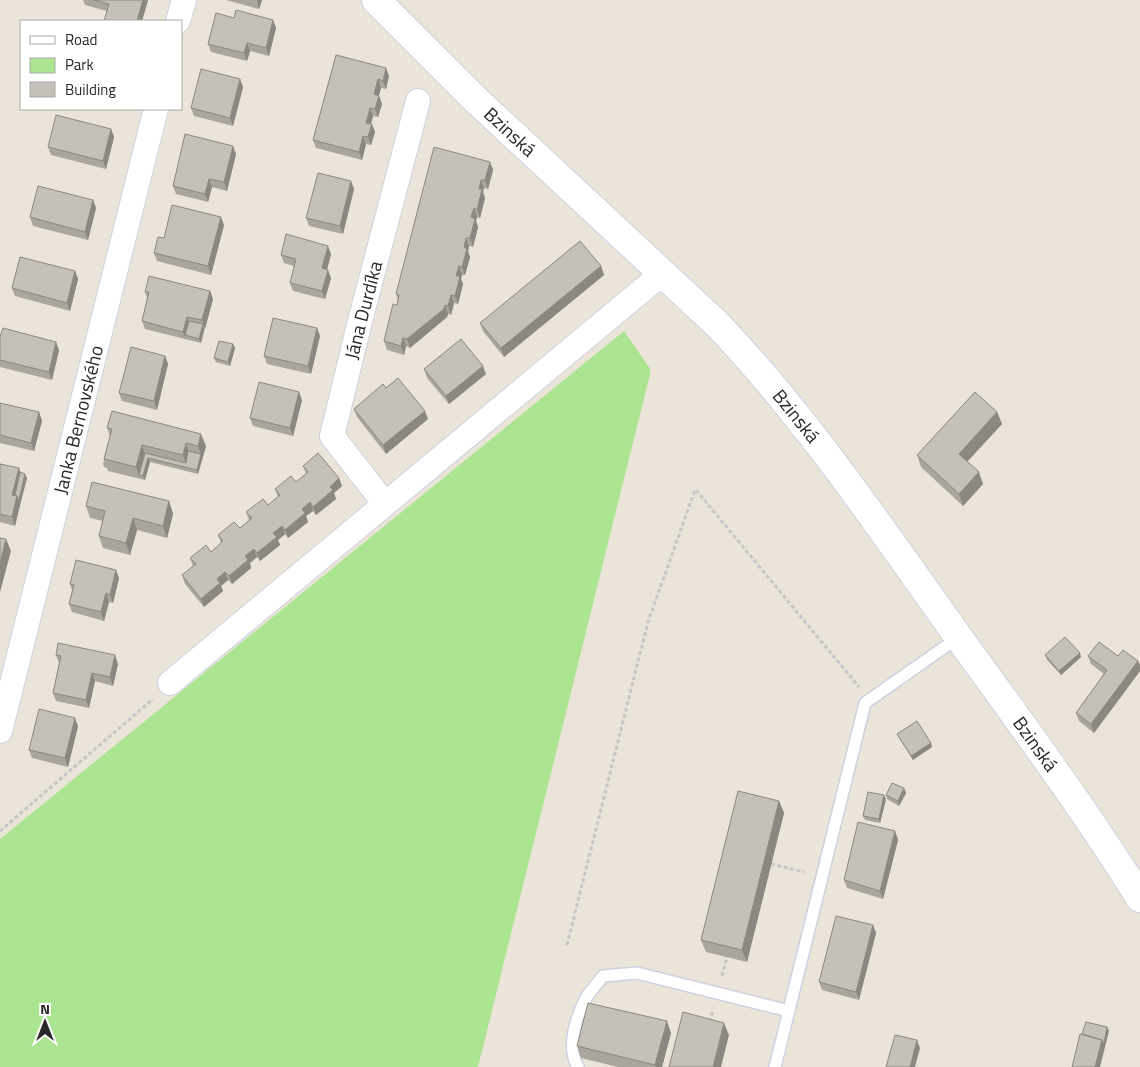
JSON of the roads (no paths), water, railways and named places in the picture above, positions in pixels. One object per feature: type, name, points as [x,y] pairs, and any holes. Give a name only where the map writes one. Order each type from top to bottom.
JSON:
[{"type":"street","points":[[178,20],[184,0]]},
{"type":"street","name":"Bzinská","points":[[376,0],[475,99],[663,273],[751,360],[845,477],[1094,825],[1140,898]]},
{"type":"street","name":"Jána Durdíka","points":[[385,504],[332,436],[359,324],[418,102]]},
{"type":"street","name":"Janka Bernovského","points":[[0,731],[156,110]]},
{"type":"street","points":[[170,684],[663,273]]},
{"type":"lane","points":[[775,1067],[865,703],[869,698],[959,637]]},
{"type":"lane","points":[[578,1067],[572,1058],[575,1029],[586,998],[603,976],[638,974],[789,1011]]}]
